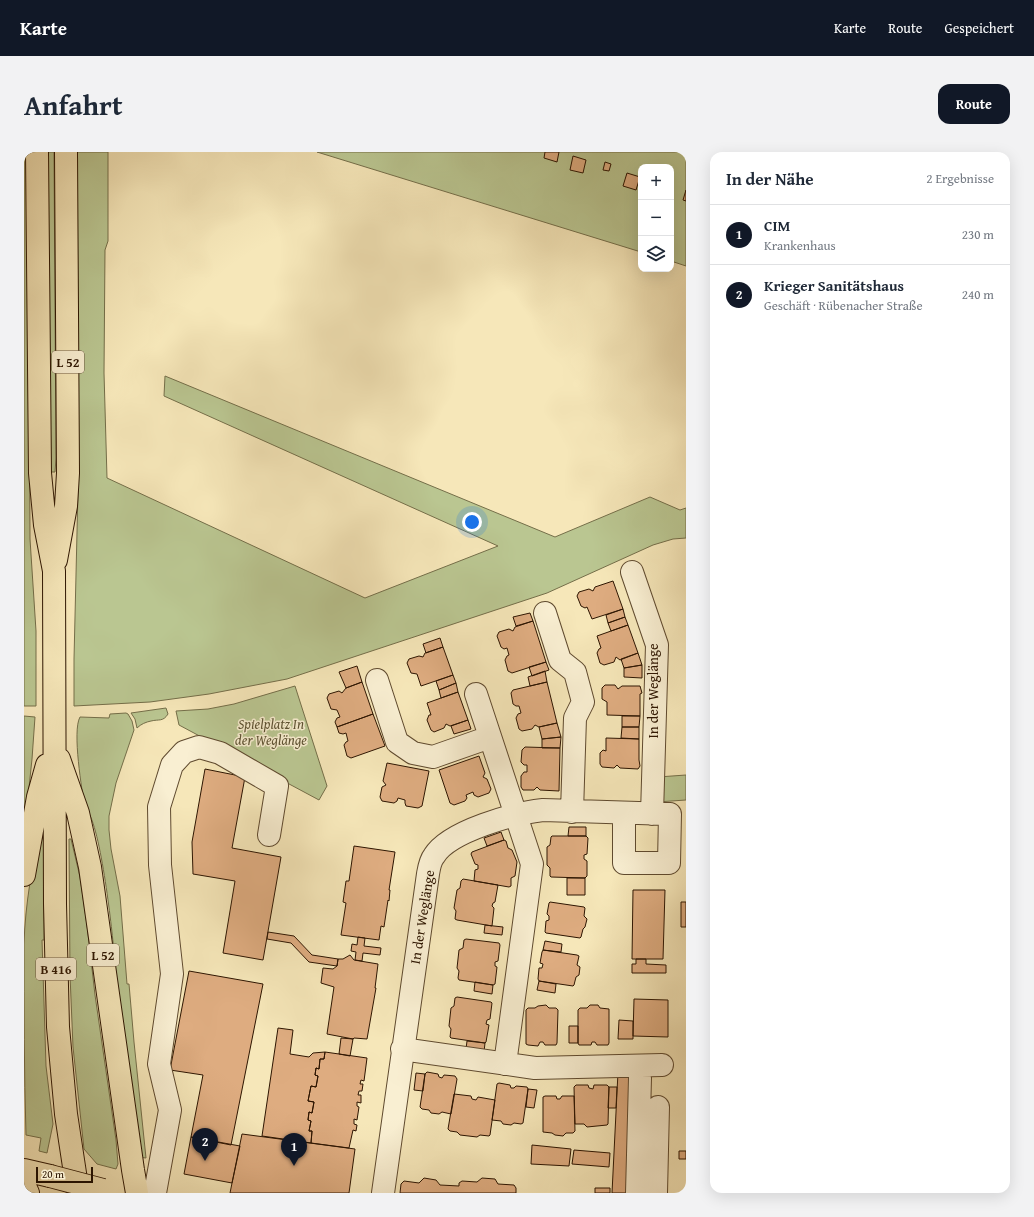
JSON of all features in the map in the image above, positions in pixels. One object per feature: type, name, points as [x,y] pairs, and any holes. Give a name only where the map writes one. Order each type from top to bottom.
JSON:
[{"type":"main road","name":"L 52","points":[[37,152],[40,473],[45,525],[54,571]]},
{"type":"main road","name":"L 52","points":[[24,875],[38,797],[54,744],[54,571],[66,506],[68,473],[66,152]]},
{"type":"main road","name":"L 52","points":[[54,744],[78,813],[90,867],[137,1193]]},
{"type":"main road","name":"B 416","points":[[54,744],[55,911],[58,1027],[66,1114],[78,1193]]},
{"type":"main road","points":[[24,1170],[108,1191]]},
{"type":"main road","points":[[24,1184],[28,1193]]},
{"type":"street","name":"In der Weglänge","points":[[632,572],[656,645],[652,814]]},
{"type":"street","points":[[546,613],[560,660],[574,672],[583,702],[575,718],[572,812]]},
{"type":"street","points":[[377,680],[397,742],[413,753],[433,757],[490,737]]},
{"type":"street","points":[[476,694],[532,864],[505,1064]]},
{"type":"street","points":[[155,1193],[170,1110],[159,1064],[172,974],[160,865],[159,807],[172,765],[184,752],[199,747],[220,753],[278,786],[269,835]]},
{"type":"street","name":"In der Weglänge","points":[[383,1193],[402,1049],[428,874],[434,856],[441,847],[452,838],[464,832],[516,815],[544,810],[670,814],[669,863],[624,863],[624,813]]},
{"type":"street","points":[[402,1049],[535,1068],[662,1066]]},
{"type":"street","points":[[637,1193],[640,1078]]},
{"type":"street","points":[[656,1193],[658,1107]]},
{"type":"green space","points":[[24,152],[28,152],[30,539],[36,631],[36,706],[24,706]]},
{"type":"green space","points":[[47,152],[54,152],[55,472],[51,472]]},
{"type":"green space","points":[[76,152],[108,152],[108,241],[105,250],[104,373],[107,478],[365,598],[498,546],[164,396],[165,376],[555,537],[650,497],[680,510],[686,508],[686,538],[673,539],[653,545],[547,593],[287,679],[209,694],[150,702],[74,706],[78,491]]},
{"type":"green space","points":[[317,152],[686,152],[686,266],[674,262],[674,164],[638,164],[638,251]]},
{"type":"green space","name":"Spielplatz In der Weglänge","points":[[295,686],[327,786],[319,800],[179,725],[176,711],[208,709],[234,704]]},
{"type":"green space","points":[[166,708],[168,714],[164,718],[145,723],[137,728],[135,719],[131,713]]},
{"type":"green space","points":[[126,713],[132,721],[134,730],[116,783],[109,816],[109,830],[120,896],[127,984],[129,984],[146,1158],[138,1157],[111,953],[114,952],[108,899],[96,832],[90,816],[85,808],[77,747],[78,724],[80,717],[109,718],[110,714]]},
{"type":"green space","points":[[24,716],[35,717],[24,836]]},
{"type":"green space","points":[[686,775],[686,800],[657,802],[658,777]]},
{"type":"green space","points":[[40,824],[44,824],[44,940],[42,940],[46,1066],[53,1124],[47,1153],[39,1151],[41,1138],[26,1135],[25,1111],[24,944],[30,884]]},
{"type":"green space","points":[[69,839],[71,839],[80,877],[87,925],[95,995],[116,1140],[118,1164],[116,1169],[97,1164],[84,1149],[73,1047],[70,975]]},
{"type":"building","points":[[545,152],[559,152],[557,162],[544,158]]},
{"type":"building","points":[[573,156],[586,160],[583,173],[570,170]]},
{"type":"building","points":[[605,162],[611,164],[609,171],[603,170]]},
{"type":"building","points":[[627,173],[638,176],[636,190],[623,186]]},
{"type":"building","points":[[686,190],[686,201],[683,200]]},
{"type":"building","points":[[613,581],[623,609],[592,619],[587,607],[585,608],[581,606],[577,596],[579,592],[589,589],[593,591],[595,587]]},
{"type":"building","points":[[623,609],[625,617],[608,623],[606,615]]},
{"type":"building","points":[[530,613],[533,621],[516,626],[513,617]]},
{"type":"building","points":[[625,617],[628,625],[611,631],[608,623]]},
{"type":"building","points":[[533,621],[546,662],[512,673],[508,671],[505,660],[509,655],[507,648],[504,649],[501,647],[497,636],[499,632],[509,629],[513,631],[515,627]]},
{"type":"building","points":[[628,625],[638,653],[620,660],[616,657],[614,662],[604,665],[600,663],[597,653],[601,648],[597,636]]},
{"type":"building","points":[[440,638],[443,647],[426,653],[423,644]]},
{"type":"building","points":[[443,647],[453,675],[421,686],[417,674],[411,673],[407,663],[409,659],[419,656],[423,657],[425,653]]},
{"type":"building","points":[[638,653],[642,665],[624,668],[621,659]]},
{"type":"building","points":[[546,662],[549,670],[532,676],[529,667]]},
{"type":"building","points":[[642,665],[642,678],[624,677],[624,668]]},
{"type":"building","points":[[357,666],[362,682],[346,688],[339,672]]},
{"type":"building","points":[[545,671],[547,682],[530,686],[528,677]]},
{"type":"building","points":[[453,675],[456,683],[439,690],[436,681]]},
{"type":"building","points":[[362,682],[373,714],[337,727],[335,722],[337,718],[340,717],[337,710],[331,709],[327,698],[329,694],[339,691],[342,693],[346,688]]},
{"type":"building","points":[[547,682],[557,723],[539,727],[535,725],[532,729],[522,731],[519,729],[516,718],[518,714],[521,713],[519,706],[513,704],[511,693],[513,690]]},
{"type":"building","points":[[456,683],[458,692],[441,698],[439,690]]},
{"type":"building","points":[[605,685],[615,685],[618,689],[622,686],[640,686],[642,693],[640,694],[640,716],[607,715],[607,702],[602,699],[602,688]]},
{"type":"building","points":[[458,692],[468,720],[450,726],[446,724],[444,728],[434,732],[431,730],[427,720],[429,715],[431,715],[427,703]]},
{"type":"building","points":[[373,714],[385,746],[351,758],[347,756],[344,745],[348,741],[346,733],[339,733],[337,727]]},
{"type":"building","points":[[622,716],[640,716],[639,727],[622,727]]},
{"type":"building","points":[[468,720],[471,729],[454,734],[451,726]]},
{"type":"building","points":[[557,723],[561,737],[542,739],[539,727]]},
{"type":"building","points":[[622,727],[639,727],[639,739],[621,738]]},
{"type":"building","points":[[561,737],[560,748],[542,748],[542,739]]},
{"type":"building","points":[[606,738],[639,739],[640,766],[638,769],[620,768],[617,765],[614,768],[602,767],[600,764],[600,753],[603,750],[606,751]]},
{"type":"building","points":[[525,747],[560,748],[559,791],[540,790],[537,787],[534,790],[523,790],[521,787],[521,776],[524,772],[527,772],[527,765],[524,765],[521,762],[522,750]]},
{"type":"building","points":[[479,756],[485,773],[483,777],[487,779],[491,789],[489,793],[478,797],[474,795],[473,792],[466,795],[467,798],[465,801],[454,805],[450,803],[439,770]]},
{"type":"building","points":[[387,763],[429,771],[422,806],[418,808],[406,806],[405,800],[398,798],[394,803],[382,801],[380,797],[382,787],[386,785],[383,781]]},
{"type":"building","points":[[205,769],[245,777],[232,848],[281,857],[263,960],[223,953],[235,881],[193,874],[192,842]]},
{"type":"building","points":[[569,827],[586,827],[586,836],[568,836]]},
{"type":"building","points":[[501,832],[504,840],[487,846],[484,838]]},
{"type":"building","points":[[552,836],[586,836],[588,838],[587,854],[584,855],[584,859],[587,861],[587,876],[585,878],[550,876],[550,868],[547,865],[547,847],[550,845]]},
{"type":"building","points":[[504,840],[506,841],[508,848],[512,850],[517,862],[515,876],[511,878],[511,886],[509,887],[474,881],[475,870],[478,869],[478,865],[475,864],[471,854],[472,852]]},
{"type":"building","points":[[354,846],[395,852],[389,890],[389,901],[388,900],[384,927],[381,926],[379,940],[341,935],[346,903],[343,902],[346,881],[349,881]]},
{"type":"building","points":[[567,878],[585,878],[585,895],[567,895]]},
{"type":"building","points":[[463,879],[498,885],[495,902],[492,906],[494,908],[492,926],[455,919],[456,911],[454,908],[457,890],[460,888],[461,881]]},
{"type":"building","points":[[633,890],[665,890],[663,959],[632,959]]},
{"type":"building","points":[[550,902],[585,908],[584,916],[587,919],[580,938],[545,932],[546,921],[549,920],[549,916],[547,914]]},
{"type":"building","points":[[681,902],[686,902],[686,927],[681,927]]},
{"type":"building","points":[[485,925],[503,927],[502,935],[484,933]]},
{"type":"building","points":[[268,932],[294,936],[312,955],[338,959],[337,966],[309,962],[291,943],[267,939]]},
{"type":"building","points":[[358,937],[365,938],[364,946],[381,948],[380,955],[363,953],[362,961],[355,960],[356,952],[351,951],[352,944],[357,945]]},
{"type":"building","points":[[464,940],[499,943],[498,961],[495,962],[495,966],[497,967],[495,984],[493,985],[459,980],[459,971],[457,968],[459,950],[463,948]]},
{"type":"building","points":[[545,941],[562,944],[561,952],[543,950]]},
{"type":"building","points":[[543,950],[579,956],[577,965],[580,967],[579,975],[576,977],[573,986],[539,981],[539,968],[542,968],[543,964],[540,963]]},
{"type":"building","points":[[350,955],[354,960],[378,964],[376,988],[367,1039],[353,1039],[327,1034],[334,987],[321,983],[323,968],[333,969],[337,966],[338,959],[343,959]]},
{"type":"building","points":[[636,959],[646,959],[646,964],[666,965],[666,973],[632,973],[632,964],[636,964]]},
{"type":"building","points":[[189,971],[263,984],[231,1145],[191,1137],[203,1075],[170,1070]]},
{"type":"building","points":[[539,981],[556,984],[555,993],[537,990]]},
{"type":"building","points":[[475,982],[493,985],[492,994],[474,991]]},
{"type":"building","points":[[457,997],[492,1003],[490,1019],[487,1020],[486,1024],[489,1025],[485,1043],[450,1037],[451,1029],[449,1026],[451,1008],[454,1006],[455,998]]},
{"type":"building","points":[[634,999],[668,1000],[668,1037],[633,1036]]},
{"type":"building","points":[[546,1005],[549,1008],[556,1008],[558,1010],[557,1043],[556,1045],[545,1045],[543,1042],[540,1042],[538,1046],[528,1045],[526,1044],[526,1010],[528,1008]]},
{"type":"building","points":[[590,1005],[598,1005],[600,1008],[609,1009],[608,1045],[597,1045],[595,1042],[592,1042],[591,1045],[579,1045],[578,1043],[578,1010],[580,1008],[587,1008]]},
{"type":"building","points":[[619,1020],[633,1021],[633,1039],[618,1039]]},
{"type":"building","points":[[569,1026],[578,1026],[578,1043],[569,1043]]},
{"type":"building","points":[[278,1028],[293,1030],[290,1054],[309,1057],[313,1053],[325,1052],[324,1059],[320,1059],[319,1069],[316,1068],[315,1075],[318,1076],[316,1087],[311,1086],[308,1101],[314,1102],[312,1113],[309,1112],[308,1120],[311,1121],[309,1131],[312,1131],[311,1143],[262,1136]]},
{"type":"building","points":[[341,1038],[353,1039],[350,1056],[339,1054]]},
{"type":"building","points":[[467,1041],[485,1043],[484,1052],[466,1049]]},
{"type":"building","points":[[325,1052],[367,1058],[364,1081],[361,1080],[360,1084],[363,1084],[362,1091],[359,1091],[358,1095],[361,1095],[361,1103],[357,1102],[357,1106],[359,1107],[357,1120],[354,1119],[354,1124],[357,1125],[356,1131],[353,1130],[349,1148],[311,1143],[312,1131],[309,1131],[311,1121],[308,1120],[309,1112],[312,1113],[314,1102],[308,1101],[311,1086],[316,1087],[318,1076],[315,1075],[316,1068],[319,1069],[320,1059],[324,1059]]},
{"type":"building","points":[[427,1072],[438,1074],[439,1077],[442,1078],[444,1075],[455,1076],[457,1079],[451,1114],[442,1112],[439,1114],[431,1113],[429,1110],[422,1109],[420,1107],[425,1074]]},
{"type":"building","points":[[618,1072],[633,1073],[628,1193],[612,1193]]},
{"type":"building","points":[[416,1073],[425,1074],[423,1091],[414,1090]]},
{"type":"building","points":[[497,1084],[510,1085],[511,1088],[516,1086],[527,1087],[528,1089],[523,1123],[514,1123],[511,1125],[503,1124],[501,1121],[492,1120]]},
{"type":"building","points":[[576,1085],[588,1085],[589,1088],[593,1089],[594,1085],[607,1085],[609,1087],[607,1125],[587,1127],[584,1124],[575,1124],[574,1087]]},
{"type":"building","points":[[609,1087],[617,1087],[616,1108],[608,1108]]},
{"type":"building","points":[[528,1089],[537,1090],[534,1108],[526,1107]]},
{"type":"building","points":[[454,1094],[471,1096],[472,1099],[476,1100],[478,1097],[495,1100],[489,1136],[480,1135],[477,1137],[460,1135],[457,1132],[450,1131],[448,1129]]},
{"type":"building","points":[[556,1096],[557,1099],[560,1099],[562,1096],[574,1096],[575,1131],[573,1133],[566,1133],[563,1136],[543,1132],[543,1097]]},
{"type":"building","points":[[242,1134],[355,1149],[349,1193],[230,1193]]},
{"type":"building","points":[[191,1137],[240,1146],[232,1183],[184,1174]]},
{"type":"building","points":[[532,1145],[571,1149],[569,1166],[531,1164]]},
{"type":"building","points":[[574,1150],[610,1153],[609,1167],[572,1164]]},
{"type":"building","points":[[679,1151],[686,1151],[686,1159],[679,1159]]},
{"type":"building","points":[[424,1178],[436,1180],[440,1185],[459,1186],[459,1183],[462,1181],[477,1182],[482,1178],[495,1179],[498,1184],[514,1185],[516,1188],[516,1193],[400,1193],[401,1184],[404,1181],[419,1183]]},
{"type":"building","points":[[595,1188],[610,1188],[610,1193],[595,1193]]},
{"type":"place","name":"Krieger Sanitätshaus","points":[[205,1161]]},
{"type":"place","name":"CIM","points":[[294,1166]]}]
